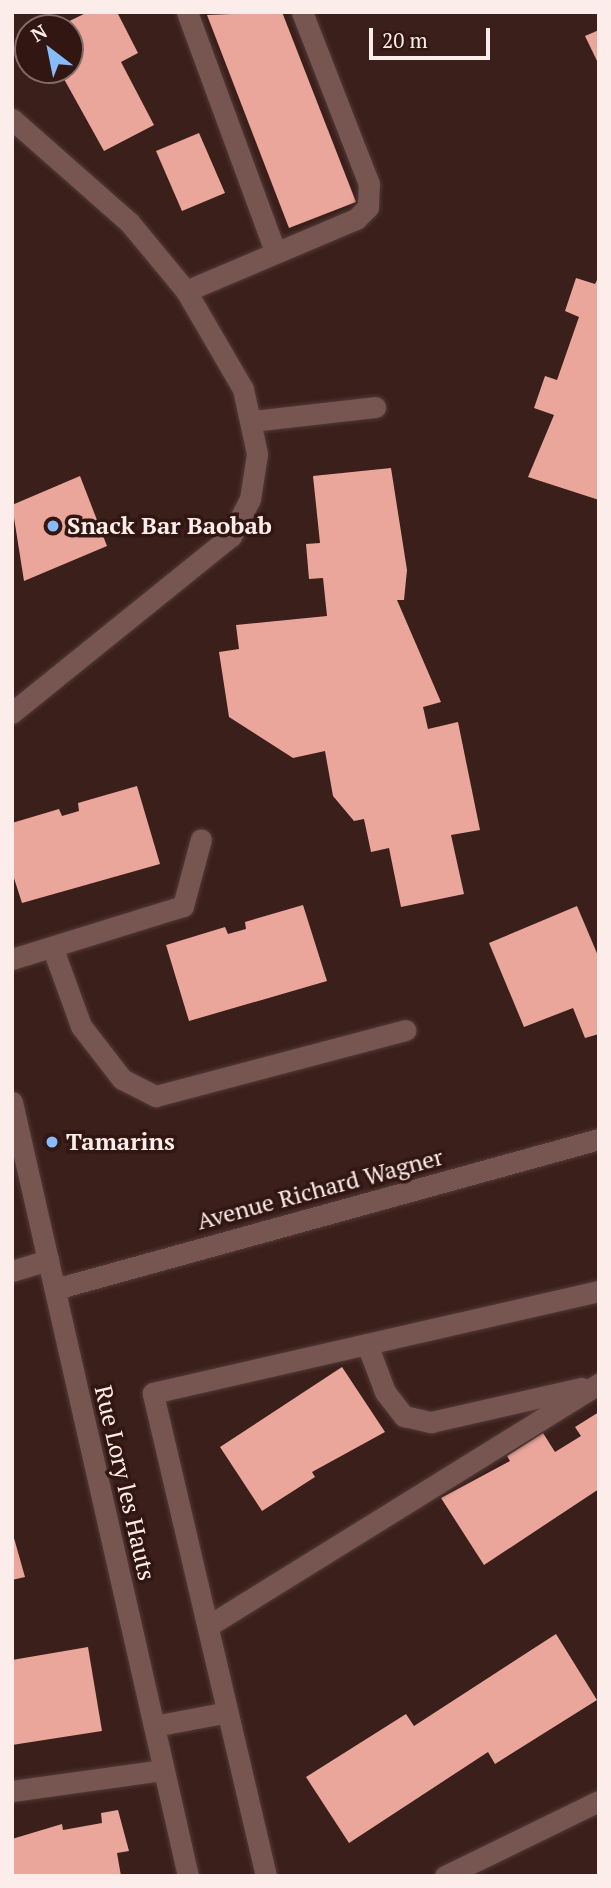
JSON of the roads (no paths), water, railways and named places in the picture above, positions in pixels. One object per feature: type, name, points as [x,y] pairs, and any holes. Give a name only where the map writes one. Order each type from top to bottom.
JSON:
[{"type":"street","points":[[187,12],[275,251]]},
{"type":"street","points":[[186,291],[275,251],[356,219],[371,199],[302,12]]},
{"type":"street","points":[[12,118],[129,222],[186,291],[243,388],[253,421],[257,454],[250,499],[230,536],[12,713]]},
{"type":"street","points":[[253,421],[375,407]]},
{"type":"street","points":[[12,959],[53,949],[183,906],[201,839]]},
{"type":"street","points":[[53,949],[93,1044],[122,1079],[156,1096],[405,1030]]},
{"type":"street","name":"Rue Lory les Hauts","points":[[12,1102],[188,1876]]},
{"type":"street","name":"Avenue Richard Wagner","points":[[55,1289],[599,1139]]},
{"type":"street","points":[[12,1272],[48,1260]]},
{"type":"street","points":[[266,1876],[153,1393],[599,1291]]},
{"type":"street","points":[[367,1344],[385,1392],[404,1416],[431,1422],[599,1384]]},
{"type":"street","points":[[208,1626],[599,1384]]},
{"type":"street","points":[[154,1726],[228,1712]]},
{"type":"street","points":[[12,1791],[164,1770]]},
{"type":"street","points":[[445,1876],[599,1801]]},
{"type":"place","name":"Snack Bar Baobab","points":[[53,526]]},
{"type":"place","name":"Tamarins","points":[[52,1142]]}]
